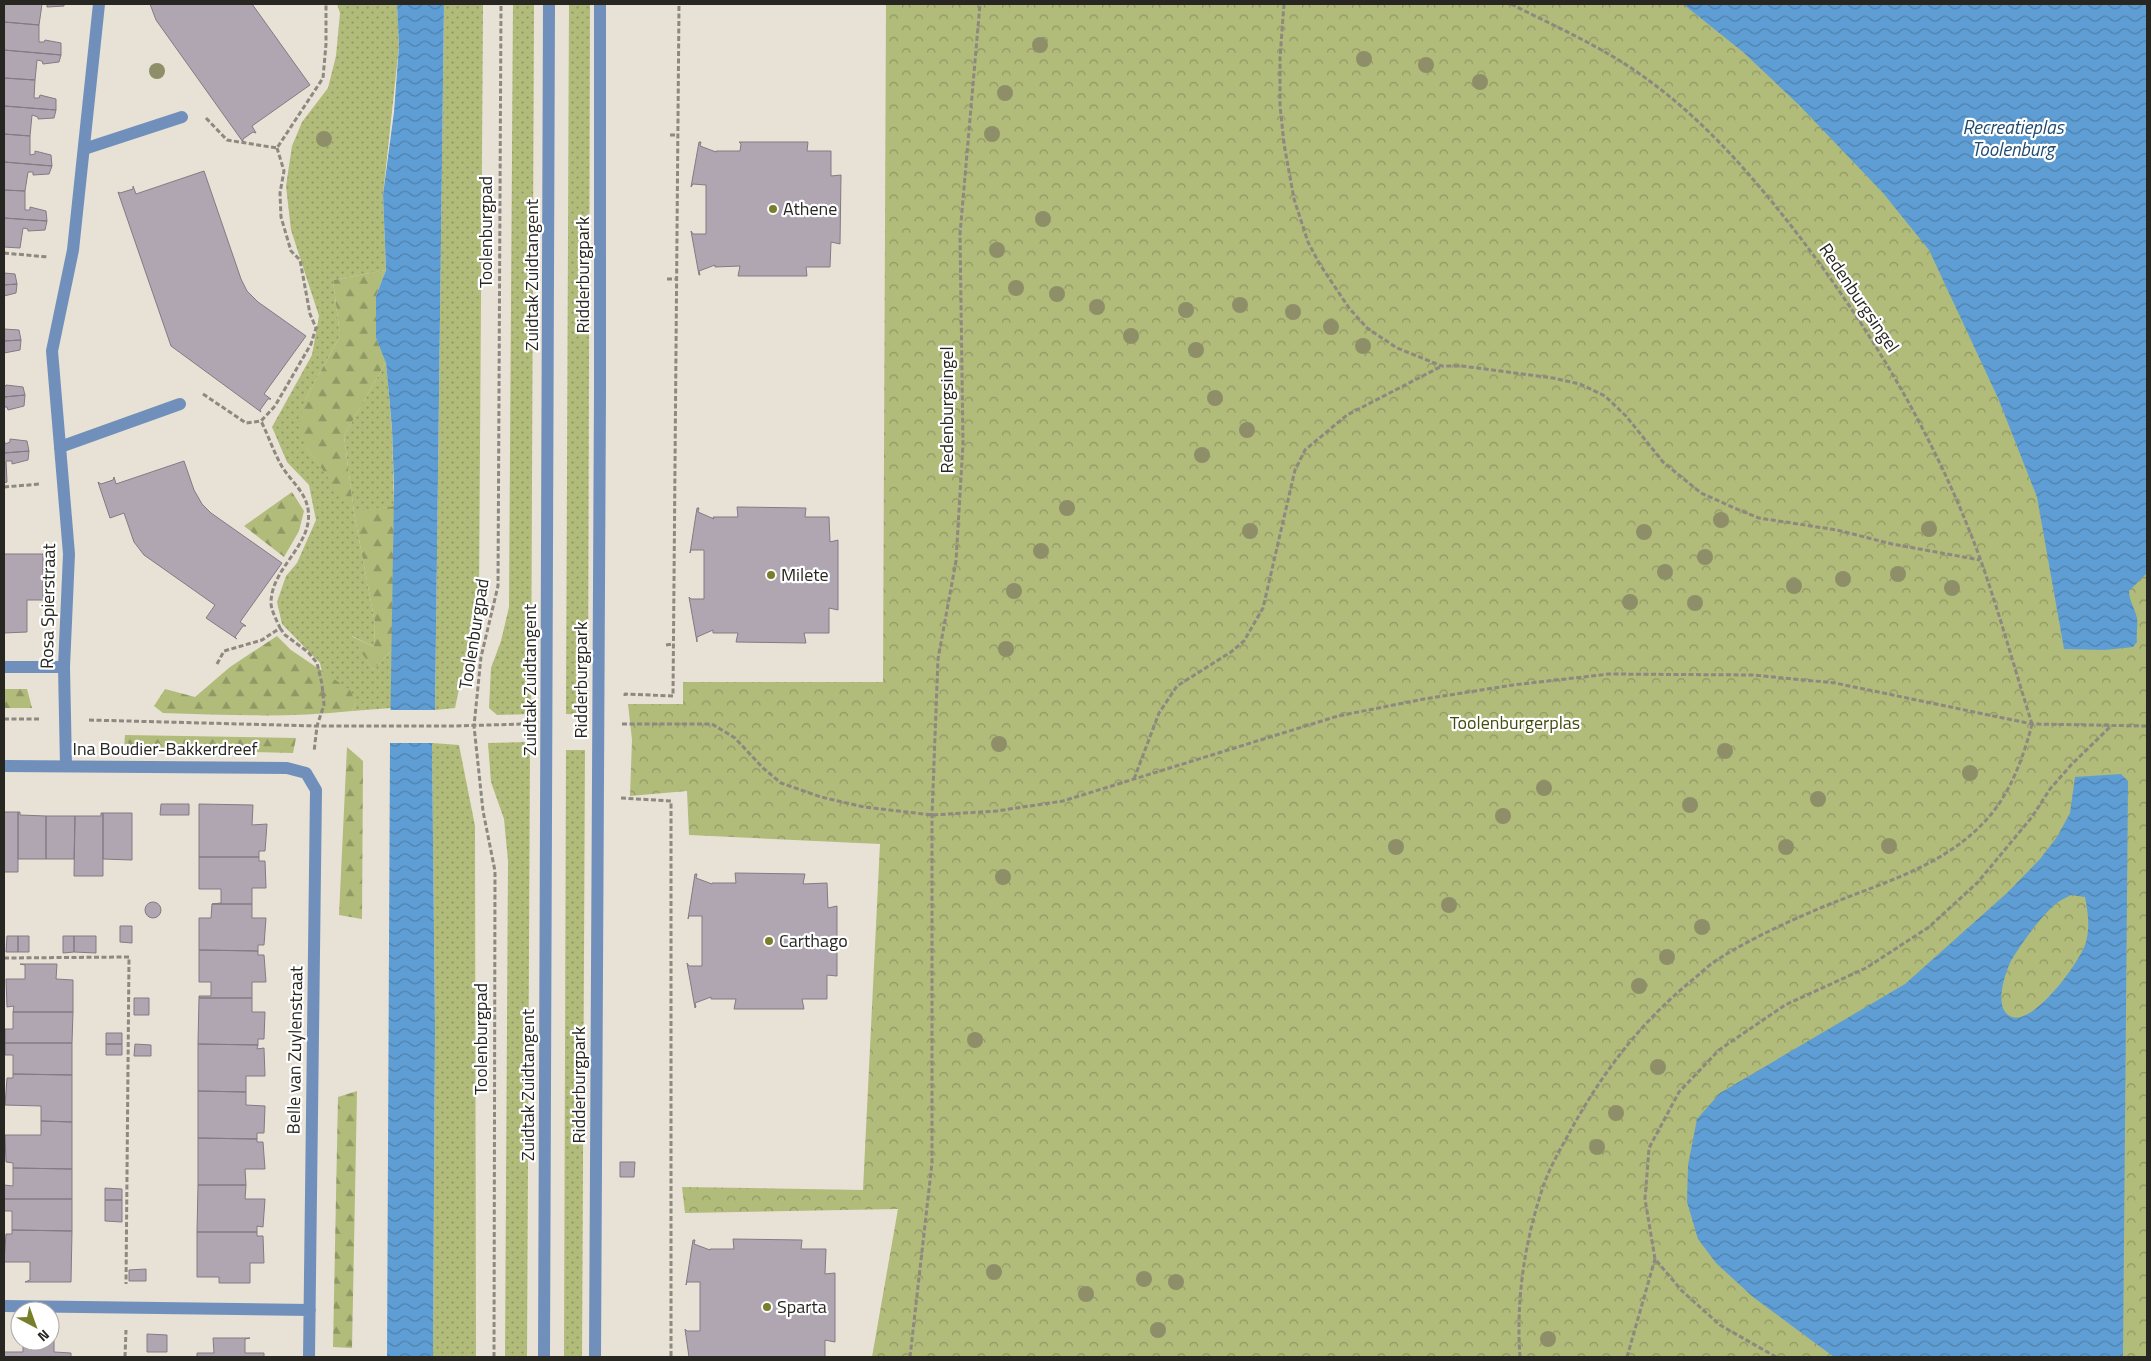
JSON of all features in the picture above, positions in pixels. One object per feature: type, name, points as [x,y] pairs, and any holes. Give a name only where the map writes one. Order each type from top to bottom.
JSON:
[{"type":"street","name":"Rosa Spierstraat","points":[[66,766],[64,667],[68,554],[52,351],[71,259],[99,4]]},
{"type":"street","name":"Zuidtak Zuidtangent","points":[[544,1357],[548,724],[549,4]]},
{"type":"street","name":"Ridderburgpark","points":[[595,1357],[600,4]]},
{"type":"street","points":[[84,149],[182,117]]},
{"type":"street","points":[[60,447],[180,404]]},
{"type":"street","points":[[4,667],[64,667]]},
{"type":"street","name":"Ina Boudier-Bakkerdreef","points":[[4,766],[287,768],[306,773],[316,790]]},
{"type":"street","name":"Belle van Zuylenstraat","points":[[309,1357],[316,790]]},
{"type":"street","points":[[4,1306],[310,1310]]},
{"type":"path","points":[[277,148],[323,78],[326,44],[326,4]]},
{"type":"path","name":"Toolenburgpad","points":[[494,1357],[495,871],[483,811],[474,726],[481,657],[498,586],[501,4]]},
{"type":"path","points":[[625,701],[625,694],[673,696],[679,4]]},
{"type":"path","name":"Redenburgsingel","points":[[910,1357],[932,1164],[932,815],[938,659],[957,551],[963,444],[960,234],[980,4]]},
{"type":"path","points":[[1284,4],[1280,86],[1284,144],[1294,199],[1308,242],[1319,262],[1349,308],[1367,328],[1397,348],[1442,366],[1462,366],[1554,378],[1580,384],[1605,396],[1626,416],[1663,462],[1686,482],[1701,493],[1759,518],[1837,530],[1892,544],[1980,560]]},
{"type":"path","name":"Redenburgsingel","points":[[1511,4],[1585,40],[1638,72],[1704,126],[1772,200],[1851,306],[1893,373],[1934,450],[1980,560],[2032,724]]},
{"type":"path","points":[[182,117],[200,110],[227,140],[277,148]]},
{"type":"path","points":[[670,135],[678,135]]},
{"type":"path","points":[[180,404],[201,392],[246,423],[261,421],[275,406],[312,344],[316,328],[310,314],[300,260],[291,251],[281,217],[280,193],[284,171],[277,148]]},
{"type":"path","points":[[4,253],[71,259]]},
{"type":"path","points":[[667,279],[676,279]]},
{"type":"path","points":[[1134,780],[1159,713],[1177,686],[1244,641],[1263,608],[1295,470],[1305,450],[1348,415],[1442,366]]},
{"type":"path","points":[[261,421],[281,465],[298,488],[308,507],[308,520],[302,541],[276,580],[270,604],[285,635],[308,652],[317,663],[322,684],[324,706],[317,726]]},
{"type":"path","points":[[4,487],[63,483]]},
{"type":"path","points":[[668,513],[674,514]]},
{"type":"path","points":[[217,664],[224,651],[262,640],[280,628]]},
{"type":"path","points":[[666,644],[673,644]]},
{"type":"path","points":[[598,724],[712,724],[735,738],[763,768],[781,783],[821,797],[864,808],[932,815],[997,811],[1063,801],[1338,716],[1424,699],[1513,685],[1609,674],[1753,675],[1835,684],[2032,724],[2147,726]]},
{"type":"path","points":[[625,717],[625,724]]},
{"type":"path","name":"Ina Boudier-Bakkerdreef","points":[[4,719],[364,727],[548,724]]},
{"type":"path","points":[[1520,1357],[1518,1304],[1527,1245],[1541,1191],[1582,1109],[1628,1042],[1668,1000],[1719,959],[1828,905],[1900,877],[1932,862],[1966,838],[1988,818],[2014,777],[2026,749],[2032,724]]},
{"type":"path","points":[[1627,1357],[1655,1259],[1645,1199],[1649,1148],[1680,1092],[1719,1050],[1785,1005],[1866,968],[1929,927],[1978,882],[2032,817],[2050,790],[2072,764],[2112,725]]},
{"type":"path","points":[[598,798],[672,800],[671,1357]]},
{"type":"path","points":[[4,958],[129,958],[125,1357]]},
{"type":"path","points":[[1655,1259],[1682,1291],[1720,1325],[1776,1357]]},
{"type":"green space","points":[[337,4],[397,4],[399,46],[383,195],[386,270],[333,280],[340,336],[305,400],[306,447],[354,512],[344,436],[386,362],[392,430],[394,506],[354,513],[375,623],[374,647],[352,636],[373,670],[392,650],[391,708],[352,711],[356,703],[322,673],[320,663],[282,624],[277,602],[286,576],[297,563],[316,520],[309,485],[287,462],[272,427],[312,355],[319,316],[291,230],[286,186],[292,146],[302,122],[328,88],[336,56],[340,13]]},
{"type":"green space","points":[[444,4],[483,4],[479,593],[455,708],[435,710]]},
{"type":"green space","points":[[513,4],[534,4],[531,714],[497,715],[489,708],[491,668],[501,641],[509,607]]},
{"type":"green space","points":[[569,4],[590,4],[588,715],[566,714]]},
{"type":"green space","name":"Toolenburgerplas","points":[[886,4],[2147,4],[2147,1357],[872,1357],[898,1209],[685,1213],[682,1187],[863,1190],[880,844],[689,835],[687,791],[630,796],[632,740],[628,704],[683,704],[683,682],[883,682]]},
{"type":"green space","points":[[386,270],[376,296],[376,338],[386,362],[344,436],[354,512],[394,506],[392,650],[373,670],[351,636],[374,647],[375,623],[354,513],[306,447],[298,425],[305,400],[340,336],[333,280]]},
{"type":"green space","points":[[292,492],[304,511],[299,531],[284,557],[244,526]]},
{"type":"green space","points":[[277,636],[291,650],[350,690],[356,703],[352,711],[281,715],[210,715],[163,713],[154,706],[165,689],[195,697],[230,667]]},
{"type":"green space","points":[[4,689],[27,689],[32,708],[4,708]]},
{"type":"green space","points":[[125,735],[296,738],[293,753],[124,749]]},
{"type":"green space","points":[[530,742],[527,1357],[505,1357],[508,861],[504,819],[491,782],[488,743]]},
{"type":"green space","points":[[432,743],[459,745],[475,826],[476,1357],[433,1357],[435,1028]]},
{"type":"green space","points":[[347,747],[363,761],[362,919],[339,915]]},
{"type":"green space","points":[[566,750],[585,750],[582,1357],[564,1357]]},
{"type":"green space","points":[[357,1091],[352,1348],[333,1347],[338,1097]]},
{"type":"water","points":[[397,4],[444,4],[435,710],[432,743],[435,1028],[433,1357],[387,1357],[390,742],[394,487],[392,428],[386,363],[376,338],[376,296],[386,270],[383,195],[394,112],[399,46]]},
{"type":"water","name":"Recreatieplas Toolenburg","points":[[1683,4],[2147,4],[2147,573],[2129,591],[2137,621],[2137,642],[2133,647],[2105,650],[2064,649],[2037,497],[1998,398],[1929,250],[1883,193],[1799,105],[1743,52]]},
{"type":"water","points":[[2121,774],[2128,781],[2123,1357],[1834,1357],[1753,1297],[1716,1263],[1698,1239],[1687,1202],[1688,1165],[1697,1119],[1720,1093],[1905,984],[2008,892],[2040,859],[2057,837],[2070,813],[2075,777]],"holes":[[[2071,895],[2085,897],[2088,931],[2086,942],[2075,963],[2044,1002],[2021,1017],[2012,1017],[2006,1013],[2001,999],[2006,973],[2012,959],[2041,918],[2054,905]]]},
{"type":"pier","points":[[388,710],[438,710],[434,743],[388,743]]},
{"type":"building","points":[[4,4],[42,4],[39,25],[4,22]]},
{"type":"building","points":[[47,4],[64,4],[64,6],[47,7]]},
{"type":"building","points":[[150,4],[252,4],[310,85],[252,126],[256,133],[253,132],[243,139],[243,142],[156,20]]},
{"type":"building","points":[[4,22],[39,25],[39,42],[44,42],[45,40],[61,43],[61,55],[4,50]]},
{"type":"building","points":[[4,50],[61,55],[59,62],[43,64],[42,61],[37,60],[35,80],[4,78]]},
{"type":"building","points":[[4,78],[35,80],[34,98],[39,98],[40,95],[56,99],[56,110],[4,106]]},
{"type":"building","points":[[4,106],[56,110],[54,118],[38,119],[38,117],[32,115],[30,136],[4,134]]},
{"type":"building","points":[[4,134],[30,136],[30,155],[35,154],[35,151],[51,155],[52,166],[4,162]]},
{"type":"building","name":"Athene","points":[[699,142],[701,142],[700,146],[716,152],[740,151],[741,144],[739,142],[808,142],[807,151],[831,151],[831,176],[841,175],[840,244],[831,242],[830,267],[806,267],[807,276],[738,276],[740,266],[715,267],[715,265],[699,271],[699,275],[691,231],[693,234],[706,234],[706,185],[693,184],[691,187]]},
{"type":"building","points":[[4,162],[52,166],[49,174],[33,175],[33,172],[28,172],[25,191],[4,190]]},
{"type":"building","points":[[204,171],[241,279],[247,291],[258,302],[306,336],[264,394],[271,399],[268,399],[260,410],[261,412],[171,346],[118,192],[133,189],[133,186],[136,194]]},
{"type":"building","points":[[4,190],[25,191],[25,210],[30,210],[30,207],[46,211],[47,221],[4,218]]},
{"type":"building","points":[[4,218],[47,221],[45,230],[28,231],[28,229],[23,228],[20,248],[4,247]]},
{"type":"building","points":[[4,273],[15,274],[17,284],[4,285]]},
{"type":"building","points":[[17,284],[16,293],[4,296],[4,285]]},
{"type":"building","points":[[4,329],[19,330],[21,340],[4,341]]},
{"type":"building","points":[[21,340],[20,350],[4,353],[4,341]]},
{"type":"building","points":[[6,385],[23,387],[25,395],[4,397]]},
{"type":"building","points":[[25,395],[24,406],[8,410],[7,407],[4,407],[4,397]]},
{"type":"building","points":[[4,437],[5,444],[10,442],[10,439],[27,441],[29,451],[4,453]]},
{"type":"building","points":[[29,451],[28,460],[12,464],[12,461],[6,461],[7,482],[4,483],[4,453]]},
{"type":"building","points":[[184,461],[194,490],[202,504],[211,513],[282,563],[240,622],[246,626],[243,626],[235,637],[237,639],[206,618],[215,605],[144,555],[134,542],[124,513],[110,518],[98,482],[101,484],[113,480],[114,477],[116,484]]},
{"type":"building","name":"Milete","points":[[737,507],[806,508],[805,517],[829,517],[830,542],[838,540],[838,610],[829,608],[829,633],[804,633],[806,643],[736,642],[738,633],[713,633],[713,630],[697,637],[697,642],[689,597],[691,599],[704,599],[704,550],[691,550],[690,553],[697,508],[699,508],[698,512],[714,519],[713,517],[738,517]]},
{"type":"building","points":[[4,554],[43,554],[43,600],[27,600],[27,632],[4,633]]},
{"type":"building","points":[[161,804],[189,804],[189,815],[160,815]]},
{"type":"building","points":[[199,804],[253,805],[252,825],[267,824],[265,851],[259,851],[259,857],[199,857]]},
{"type":"building","points":[[4,812],[18,812],[18,872],[4,872]]},
{"type":"building","points":[[18,812],[20,812],[20,815],[46,816],[46,859],[18,859]]},
{"type":"building","points":[[101,813],[103,813],[103,876],[74,876],[75,816],[101,816]]},
{"type":"building","points":[[103,813],[132,813],[132,860],[103,859]]},
{"type":"building","points":[[46,816],[75,816],[74,859],[46,859]]},
{"type":"building","points":[[199,857],[259,857],[259,861],[265,861],[266,888],[252,888],[252,904],[212,904],[221,903],[221,889],[199,889]]},
{"type":"building","name":"Carthago","points":[[735,873],[805,874],[803,884],[827,883],[828,908],[837,906],[837,976],[827,975],[827,999],[802,999],[804,1009],[734,1009],[736,999],[711,999],[711,997],[695,1003],[695,1008],[687,963],[689,966],[702,966],[702,916],[689,916],[688,919],[695,874],[697,874],[696,878],[712,884],[736,883]]},
{"type":"building","points":[[153,902],[161,910],[153,918],[145,910]]},
{"type":"building","points":[[212,904],[252,904],[252,918],[266,918],[264,945],[258,945],[258,951],[199,950],[199,918],[211,918]]},
{"type":"building","points":[[120,926],[132,926],[132,943],[120,942]]},
{"type":"building","points":[[7,936],[18,936],[18,952],[6,952]]},
{"type":"building","points":[[18,936],[29,936],[29,952],[18,952]]},
{"type":"building","points":[[63,936],[74,936],[74,952],[63,953]]},
{"type":"building","points":[[74,936],[96,936],[96,953],[74,952]]},
{"type":"building","points":[[199,950],[258,951],[258,955],[264,955],[266,982],[252,982],[252,998],[199,998],[199,996],[211,996],[211,982],[199,982]]},
{"type":"building","points":[[20,964],[57,964],[56,979],[73,980],[73,1012],[13,1012],[14,1006],[7,1007],[6,979],[25,979],[25,965]]},
{"type":"building","points":[[134,998],[149,998],[149,1015],[134,1015]]},
{"type":"building","points":[[199,998],[252,998],[252,1012],[265,1012],[264,1039],[258,1039],[258,1045],[198,1044]]},
{"type":"building","points":[[13,1012],[73,1012],[72,1043],[5,1043],[5,1029],[13,1029]]},
{"type":"building","points":[[106,1033],[122,1033],[122,1044],[106,1044]]},
{"type":"building","points":[[5,1043],[72,1043],[72,1075],[13,1074],[13,1055],[5,1055]]},
{"type":"building","points":[[106,1044],[122,1044],[122,1055],[106,1055]]},
{"type":"building","points":[[135,1044],[151,1045],[151,1056],[134,1056]]},
{"type":"building","points":[[198,1044],[258,1045],[257,1049],[264,1048],[265,1076],[246,1076],[246,1092],[198,1091]]},
{"type":"building","points":[[13,1074],[72,1075],[72,1122],[41,1121],[41,1106],[5,1105],[7,1078],[13,1078]]},
{"type":"building","points":[[198,1091],[246,1092],[246,1105],[265,1106],[264,1133],[257,1133],[257,1139],[198,1138]]},
{"type":"building","points":[[41,1121],[72,1122],[72,1169],[13,1168],[13,1163],[6,1162],[5,1135],[41,1135]]},
{"type":"building","points":[[198,1138],[257,1139],[257,1142],[263,1142],[265,1169],[245,1169],[246,1185],[198,1185]]},
{"type":"building","points":[[620,1162],[635,1162],[634,1177],[620,1177]]},
{"type":"building","points":[[13,1168],[72,1169],[72,1199],[4,1199],[4,1185],[13,1186]]},
{"type":"building","points":[[198,1185],[246,1185],[245,1199],[265,1199],[263,1227],[257,1226],[257,1232],[197,1232]]},
{"type":"building","points":[[105,1188],[122,1189],[122,1200],[105,1200]]},
{"type":"building","points":[[4,1199],[72,1199],[72,1231],[12,1230],[12,1211],[4,1211]]},
{"type":"building","points":[[105,1200],[122,1200],[122,1222],[105,1221]]},
{"type":"building","points":[[12,1230],[72,1231],[71,1282],[25,1282],[30,1280],[30,1262],[4,1262],[6,1234],[12,1234]]},
{"type":"building","points":[[197,1232],[257,1232],[257,1236],[263,1236],[264,1263],[250,1263],[250,1283],[219,1283],[219,1277],[197,1277]]},
{"type":"building","name":"Sparta","points":[[733,1239],[802,1240],[801,1249],[826,1249],[825,1274],[835,1273],[835,1342],[825,1340],[825,1357],[689,1357],[685,1329],[687,1331],[700,1331],[700,1282],[687,1282],[686,1285],[693,1240],[695,1240],[694,1244],[710,1250],[734,1249]]},
{"type":"building","points":[[146,1269],[146,1281],[129,1281],[129,1270]]},
{"type":"building","points":[[147,1334],[167,1335],[167,1352],[147,1352]]},
{"type":"building","points":[[213,1338],[250,1338],[245,1339],[245,1353],[264,1353],[264,1357],[197,1357],[197,1353],[214,1353]]},
{"type":"building","points":[[54,1351],[71,1353],[71,1357],[4,1357],[4,1352]]},
{"type":"place","name":"Athene","points":[[773,209]]},
{"type":"place","name":"Milete","points":[[771,575]]},
{"type":"place","name":"Carthago","points":[[769,941]]},
{"type":"place","name":"Sparta","points":[[767,1307]]}]
